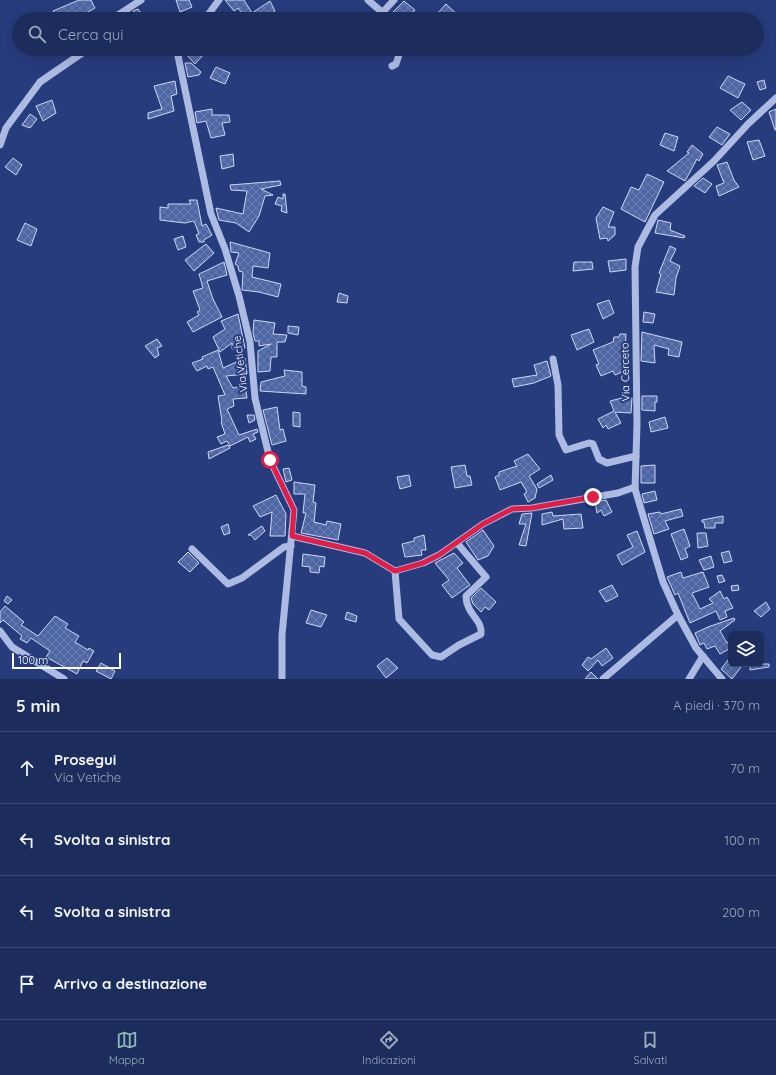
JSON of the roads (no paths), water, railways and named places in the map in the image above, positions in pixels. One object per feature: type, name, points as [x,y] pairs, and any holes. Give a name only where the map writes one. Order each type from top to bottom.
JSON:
[{"type":"street","points":[[120,12],[131,3],[141,0]]},
{"type":"street","points":[[211,12],[220,0]]},
{"type":"street","points":[[368,0],[382,12],[394,0]]},
{"type":"street","points":[[0,145],[6,128],[40,82],[78,56]]},
{"type":"street","name":"Via Vetiche","points":[[178,56],[211,214],[225,249],[239,296],[250,342],[255,398],[270,460],[294,510],[282,635],[282,679]]},
{"type":"street","points":[[392,66],[396,64],[399,56]]},
{"type":"street","name":"Via Cerceto","points":[[722,679],[696,648],[678,615],[663,582],[635,487],[635,267],[638,247],[655,215],[714,161],[748,124],[776,98]]},
{"type":"street","points":[[553,359],[558,385],[560,420],[559,435],[566,450],[589,443],[593,444],[599,459],[607,463],[636,456]]},
{"type":"street","points":[[292,536],[365,553],[395,571],[423,563],[439,555],[483,524],[512,509],[532,508],[618,493],[635,487]]},
{"type":"street","points":[[395,571],[399,619],[432,655],[441,657],[480,634],[481,630],[480,625],[469,611],[466,604],[466,596],[486,577],[457,543]]},
{"type":"street","points":[[192,549],[228,584],[242,578],[284,547],[291,546]]},
{"type":"street","points":[[603,679],[678,615]]},
{"type":"street","points":[[0,630],[12,647],[64,679]]},
{"type":"street","points":[[689,679],[703,656]]}]
